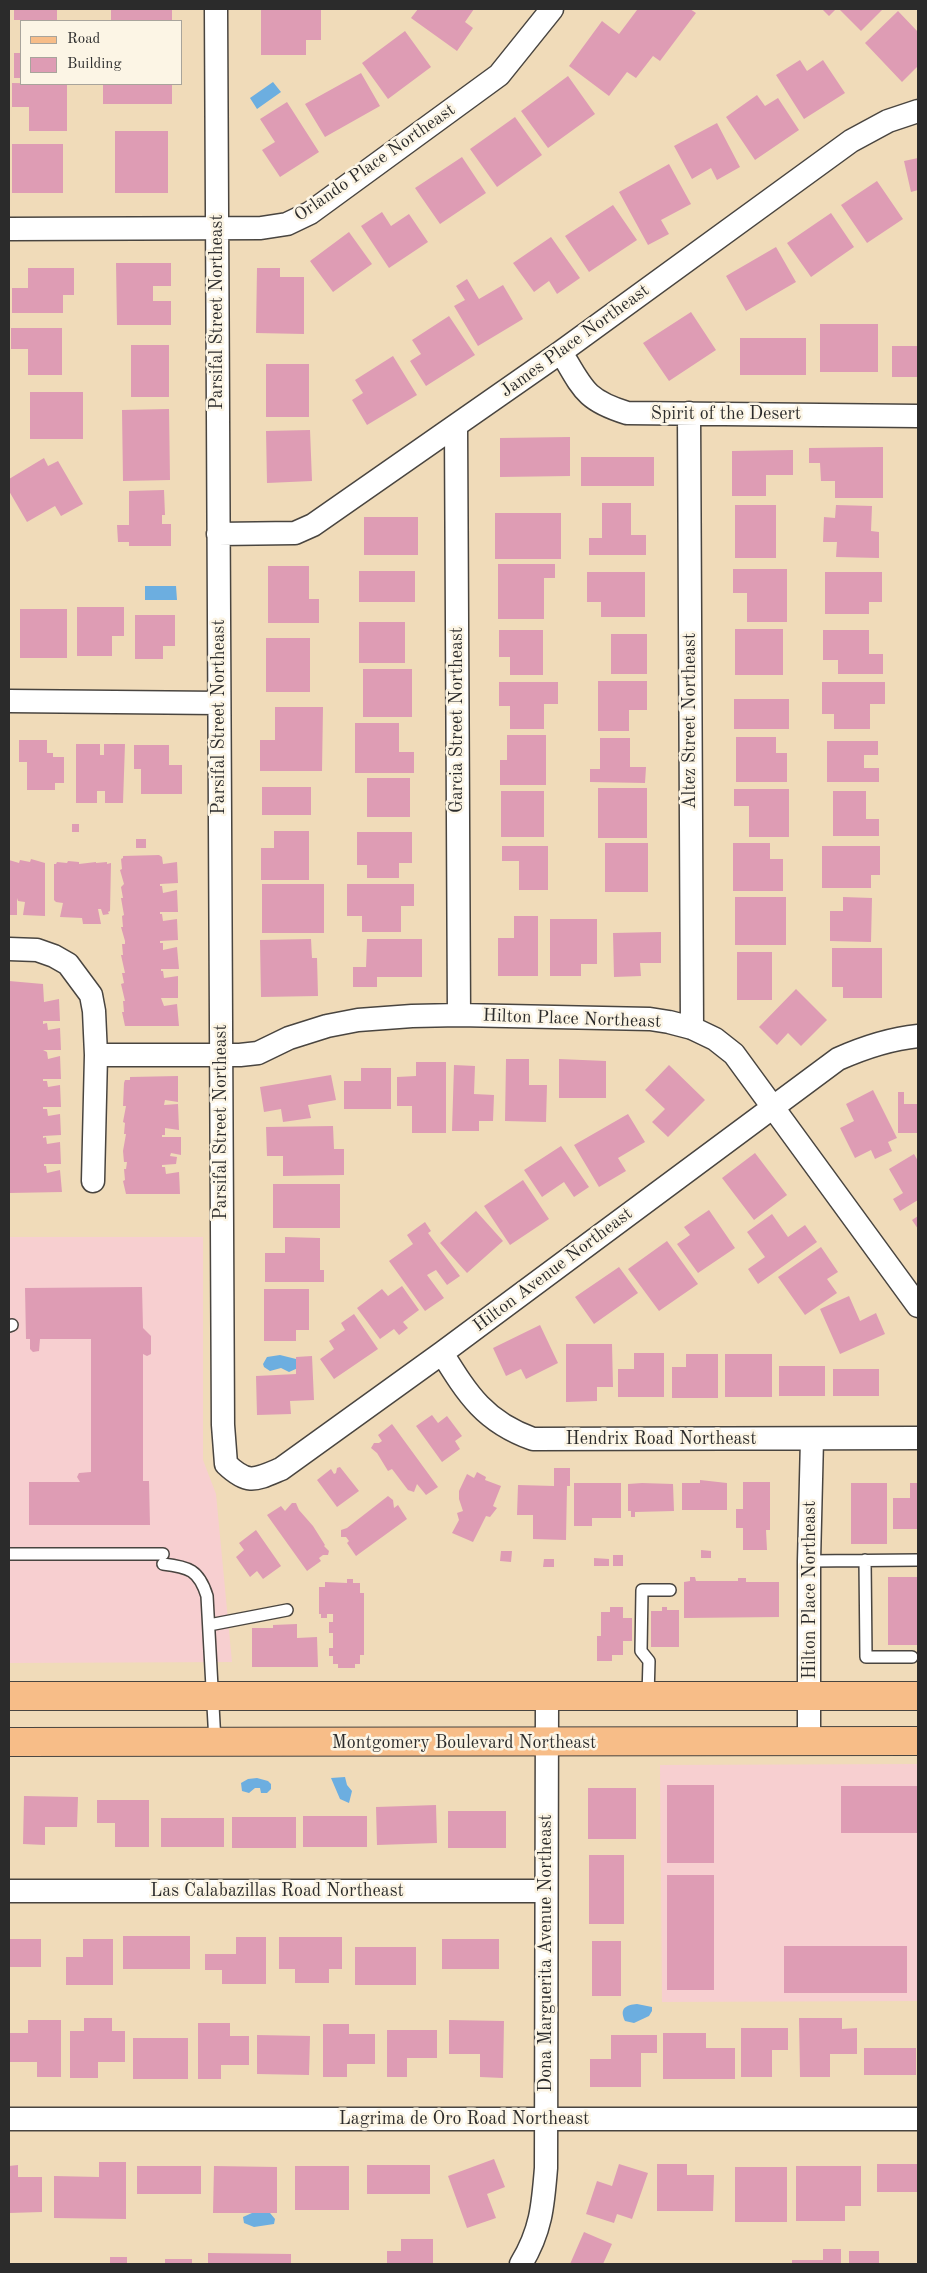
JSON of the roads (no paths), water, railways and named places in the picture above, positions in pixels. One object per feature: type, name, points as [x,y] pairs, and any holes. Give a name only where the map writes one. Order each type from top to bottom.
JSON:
[{"type":"main road","points":[[9,1696],[918,1696]]},
{"type":"main road","name":"Montgomery Boulevard Northeast","points":[[9,1742],[548,1743],[918,1741]]},
{"type":"street","name":"Parsifal Street Northeast","points":[[216,9],[223,1425]]},
{"type":"street","name":"Orlando Place Northeast","points":[[9,229],[261,228],[287,224],[310,213],[499,75],[552,9]]},
{"type":"street","name":"James Place Northeast","points":[[218,534],[295,533],[313,525],[561,352],[851,141],[888,121],[918,110]]},
{"type":"street","name":"Spirit of the Desert","points":[[561,352],[586,393],[603,406],[627,413],[918,416]]},
{"type":"street","name":"Altez Street Northeast","points":[[689,413],[692,1028]]},
{"type":"street","name":"Garcia Street Northeast","points":[[456,426],[459,1015]]},
{"type":"street","points":[[9,700],[219,703]]},
{"type":"street","points":[[9,949],[37,950],[54,956],[68,964],[91,995],[94,1011],[96,1054],[93,1181]]},
{"type":"street","name":"Hilton Place Northeast","points":[[96,1054],[221,1056],[258,1052],[289,1038],[327,1026],[358,1020],[412,1016],[459,1015],[650,1019],[692,1028],[715,1039],[734,1054],[918,1306]]},
{"type":"street","name":"Hilton Avenue Northeast","points":[[223,1425],[226,1464],[240,1477],[258,1478],[281,1469],[442,1353],[838,1059],[868,1045],[895,1038],[918,1036]]},
{"type":"street","name":"Hendrix Road Northeast","points":[[442,1353],[482,1410],[510,1431],[533,1440],[918,1438]]},
{"type":"street","name":"Hilton Place Northeast","points":[[808,1741],[812,1439]]},
{"type":"street","name":"Dona Marguerita Avenue Northeast","points":[[521,2264],[528,2252],[542,2216],[546,2168],[547,1697]]},
{"type":"street","name":"Las Calabazillas Road Northeast","points":[[9,1890],[546,1891]]},
{"type":"street","name":"Lagrima de Oro Road Northeast","points":[[9,2119],[918,2119]]},
{"type":"lane","points":[[9,1554],[163,1559],[197,1575],[207,1596],[214,1696],[215,1742]]},
{"type":"lane","points":[[865,1560],[866,1657],[912,1657]]},
{"type":"lane","points":[[809,1561],[918,1560]]},
{"type":"lane","points":[[648,1696],[649,1661],[642,1651],[642,1590],[670,1590]]},
{"type":"lane","points":[[209,1625],[287,1610]]},
{"type":"water","points":[[273,82],[281,92],[257,109],[250,98]]},
{"type":"water","points":[[145,586],[176,586],[177,600],[145,600]]},
{"type":"water","points":[[280,1355],[296,1359],[299,1364],[298,1368],[289,1372],[281,1368],[270,1371],[264,1367],[263,1364],[267,1357]]},
{"type":"water","points":[[345,1777],[347,1785],[352,1791],[349,1803],[340,1799],[331,1778]]},
{"type":"water","points":[[257,1778],[268,1781],[271,1784],[271,1789],[267,1793],[261,1793],[260,1788],[255,1788],[249,1793],[242,1791],[241,1783],[248,1779]]},
{"type":"water","points":[[637,2004],[652,2007],[649,2016],[634,2023],[625,2021],[623,2010],[630,2005]]},
{"type":"water","points":[[252,2213],[270,2213],[275,2219],[274,2224],[254,2227],[244,2223],[243,2217]]}]
